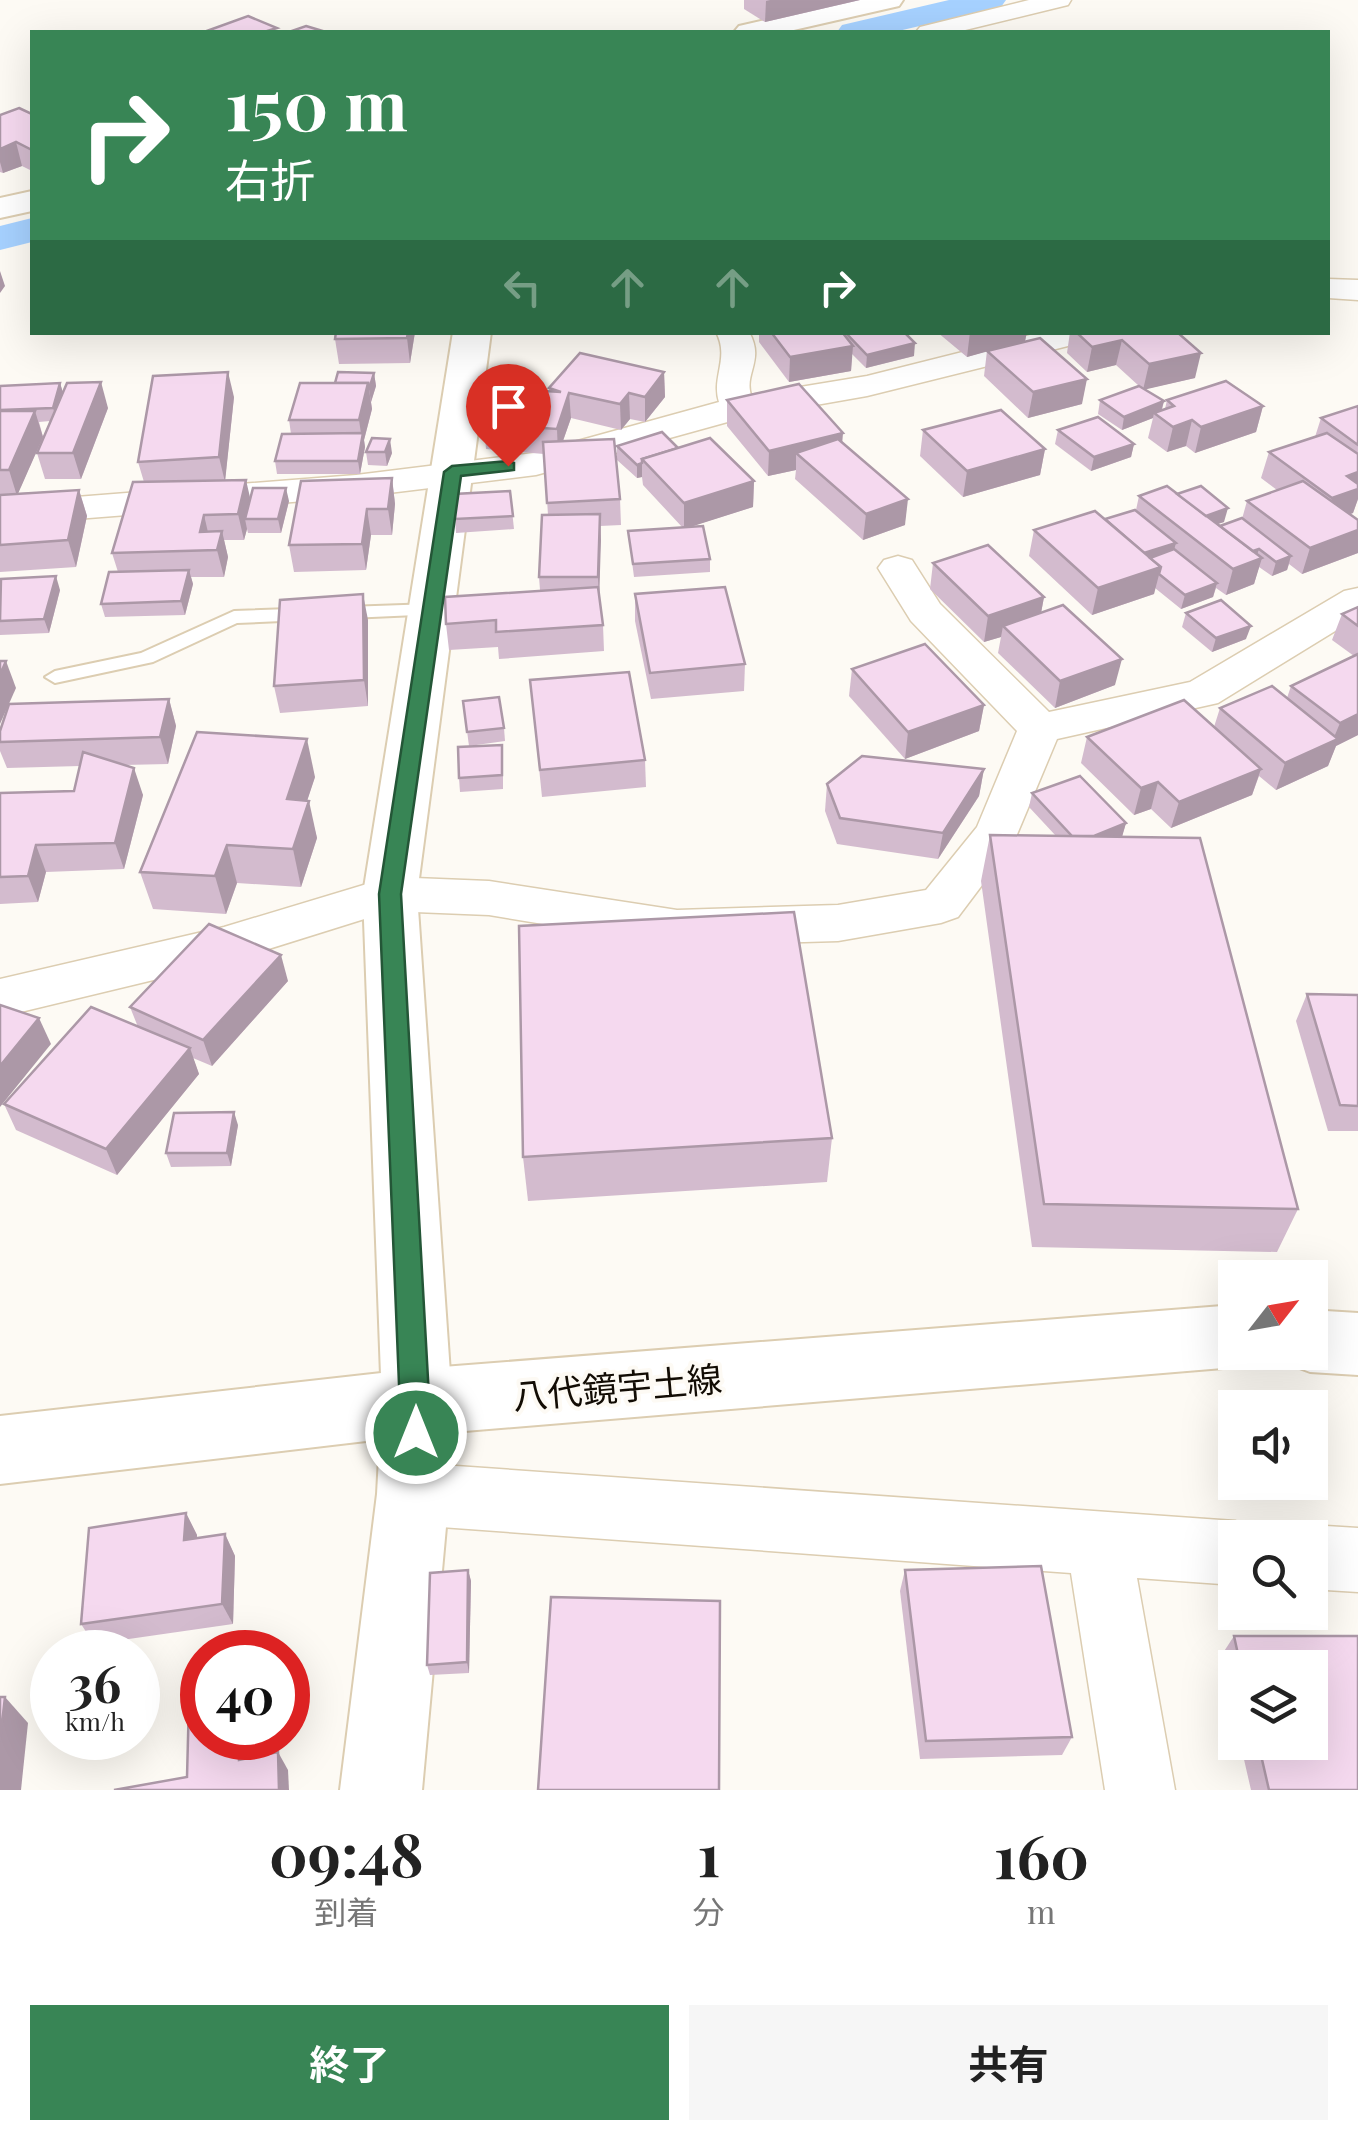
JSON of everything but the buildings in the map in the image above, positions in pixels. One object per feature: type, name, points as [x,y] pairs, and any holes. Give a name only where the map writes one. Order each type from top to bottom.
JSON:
[{"type":"street","points":[[758,30],[889,0]]},
{"type":"street","points":[[937,30],[1059,0]]},
{"type":"street","points":[[0,208],[30,200]]},
{"type":"street","points":[[1330,289],[1358,290]]},
{"type":"street","points":[[381,1790],[413,1494],[417,1402],[390,894],[472,335]]},
{"type":"street","points":[[734,335],[740,364],[731,386],[738,408]]},
{"type":"street","points":[[0,514],[356,486],[536,464],[738,408],[867,386],[1072,335]]},
{"type":"street","points":[[898,568],[925,612],[1040,728]]},
{"type":"street","points":[[1040,728],[1203,693],[1358,600]]},
{"type":"street","points":[[0,998],[224,945],[390,894],[489,898],[677,928],[838,923],[941,905],[997,833],[1040,728]]},
{"type":"street","name":"八代鏡宇土線","points":[[0,1450],[417,1402],[1218,1337]]},
{"type":"street","points":[[1328,1342],[1358,1344]]},
{"type":"street","points":[[413,1494],[1218,1552]]},
{"type":"street","points":[[1099,1545],[1140,1790]]},
{"type":"street","points":[[1328,1558],[1358,1560]]},
{"type":"lane","points":[[55,677],[146,658],[234,617],[432,610]]},
{"type":"waterway","points":[[862,30],[990,0]]},
{"type":"waterway","points":[[0,238],[30,230]]},
{"type":"route","points":[[416,1433],[390,894],[452,472],[508,466]]}]
